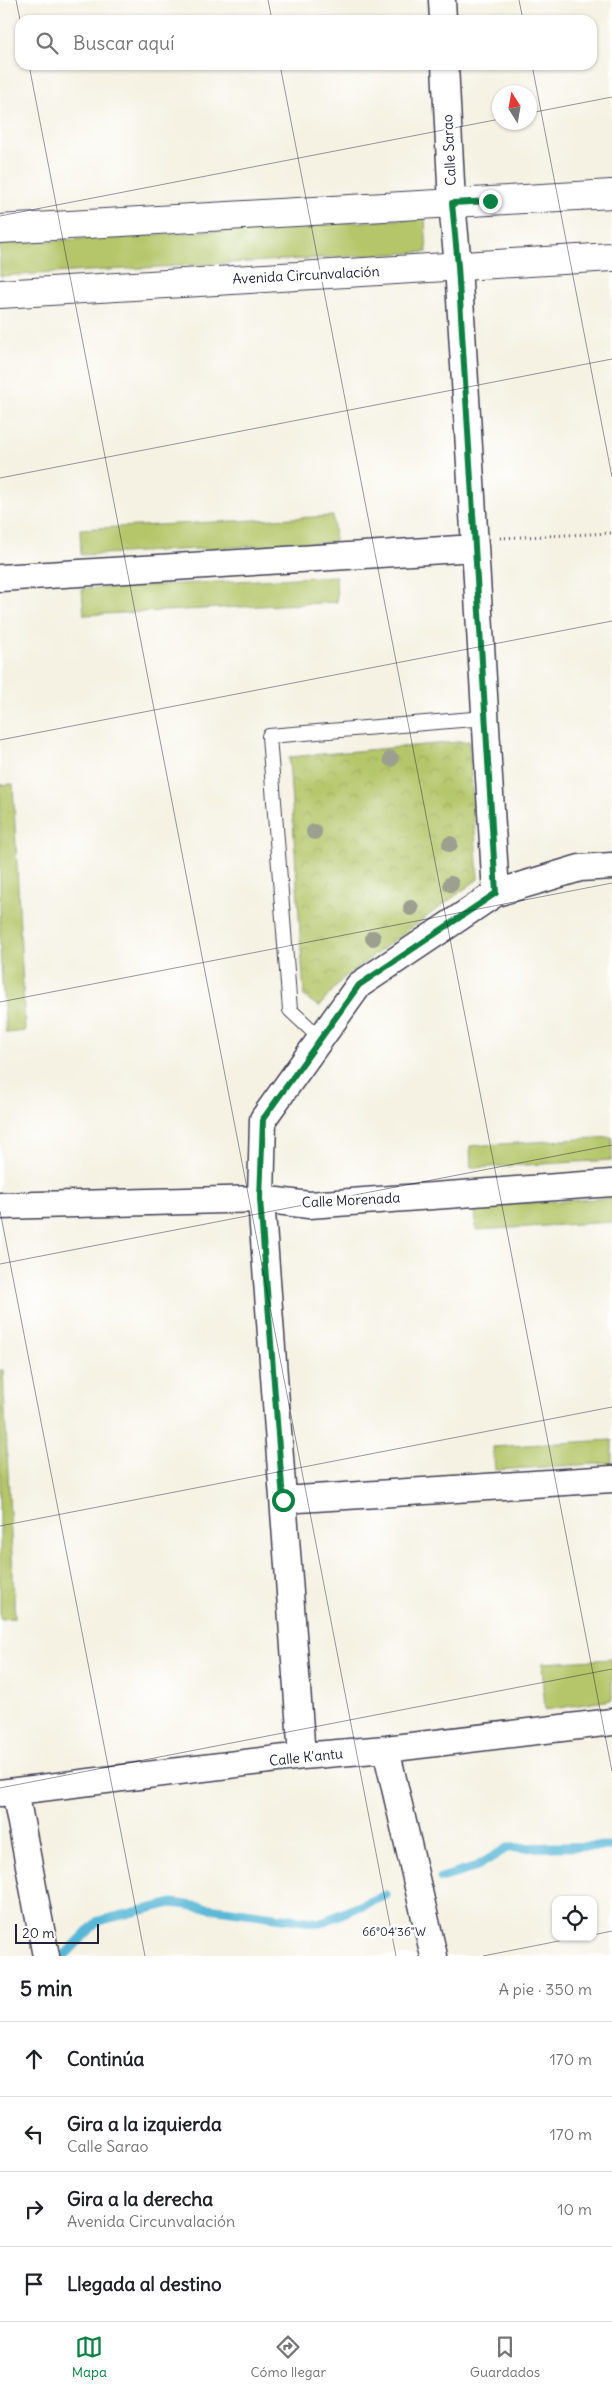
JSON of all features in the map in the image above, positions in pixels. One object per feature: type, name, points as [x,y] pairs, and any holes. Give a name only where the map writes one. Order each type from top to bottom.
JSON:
[{"type":"main road","points":[[0,229],[612,194]]},
{"type":"main road","name":"Avenida Circunvalación","points":[[0,294],[612,257]]},
{"type":"street","points":[[442,0],[443,15]]},
{"type":"street","name":"Calle Sarao","points":[[445,70],[496,893]]},
{"type":"street","points":[[0,578],[475,543]]},
{"type":"street","points":[[302,1756],[260,1199],[263,1119],[359,985],[496,893],[580,868],[612,866]]},
{"type":"street","name":"Calle Morenada","points":[[0,1206],[260,1199],[309,1205],[612,1183]]},
{"type":"street","points":[[283,1500],[612,1479]]},
{"type":"street","name":"Calle K'antu","points":[[8,1792],[302,1756],[386,1749],[612,1722]]},
{"type":"street","points":[[386,1749],[434,1956]]},
{"type":"street","points":[[8,1792],[46,1956]]},
{"type":"lane","points":[[321,1039],[290,1010],[269,736],[485,718]]},
{"type":"path","points":[[475,543],[612,533]]},
{"type":"green space","points":[[425,218],[427,252],[0,276],[0,244]]},
{"type":"green space","points":[[333,516],[335,542],[81,555],[80,529]]},
{"type":"green space","points":[[336,576],[337,602],[84,615],[82,589]]},
{"type":"green space","points":[[469,741],[478,879],[342,979],[319,1007],[304,996],[289,757]]},
{"type":"green space","points":[[13,784],[25,1031],[6,1033],[0,951],[0,785]]},
{"type":"green space","points":[[612,1137],[612,1160],[471,1168],[470,1146]]},
{"type":"green space","points":[[612,1198],[612,1222],[476,1230],[475,1206]]},
{"type":"green space","points":[[0,1370],[3,1370],[15,1618],[0,1619]]},
{"type":"green space","points":[[612,1440],[612,1463],[495,1470],[493,1447]]},
{"type":"green space","points":[[612,1659],[612,1700],[545,1710],[542,1663]]},
{"type":"waterway","points":[[441,1878],[474,1868],[507,1848],[612,1846]]},
{"type":"waterway","points":[[64,1956],[98,1921],[172,1903],[320,1923],[386,1895]]},
{"type":"route","points":[[283,1500],[260,1199],[263,1119],[359,985],[496,893],[458,266],[452,203],[490,201]]}]
